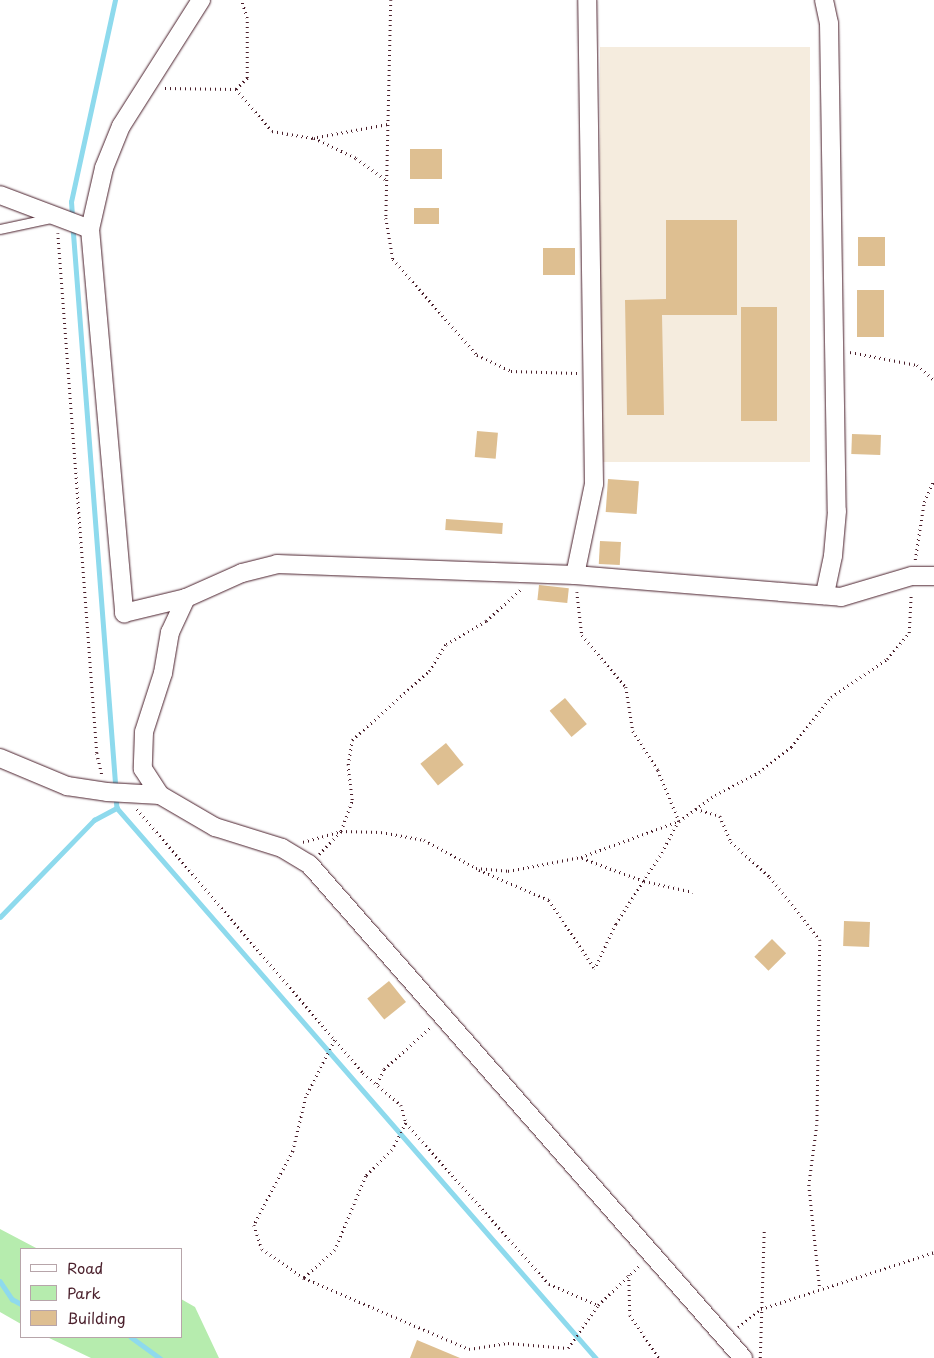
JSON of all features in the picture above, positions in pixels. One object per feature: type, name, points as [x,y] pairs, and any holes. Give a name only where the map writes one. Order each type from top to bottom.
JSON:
[{"type":"street","points":[[201,0],[121,126],[104,168],[90,229],[124,613],[186,598],[242,573],[277,564],[576,575],[841,597],[912,576],[934,576]]},
{"type":"street","points":[[576,575],[594,484],[587,0]]},
{"type":"street","points":[[824,0],[829,24],[837,511],[833,556],[825,595]]},
{"type":"street","points":[[0,195],[90,229]]},
{"type":"street","points":[[160,796],[142,769],[144,732],[163,673],[170,632],[186,598]]},
{"type":"street","points":[[0,758],[67,786],[107,792],[160,796],[215,827],[282,848],[310,864],[743,1358]]},
{"type":"lane","points":[[0,229],[56,216]]},
{"type":"path","points":[[146,87],[236,89],[247,78],[247,18],[241,0]]},
{"type":"path","points":[[391,0],[386,218],[393,259],[477,355],[511,371],[592,374]]},
{"type":"path","points":[[236,89],[272,131],[312,138],[356,158],[387,181]]},
{"type":"path","points":[[312,138],[388,124]]},
{"type":"path","points":[[56,216],[97,753],[107,792]]},
{"type":"path","points":[[835,348],[917,365],[934,380]]},
{"type":"path","points":[[476,868],[508,871],[581,858],[679,821],[696,808],[759,772],[791,747],[831,697],[887,660],[909,633],[912,576],[924,502],[934,480]]},
{"type":"path","points":[[310,864],[341,831],[352,800],[348,765],[352,740],[429,672],[446,644],[486,621],[537,574]]},
{"type":"path","points":[[576,575],[582,634],[626,687],[632,731],[658,770],[679,821]]},
{"type":"path","points":[[130,794],[140,816],[335,1040],[376,1084],[401,1105],[406,1122],[549,1284],[598,1305]]},
{"type":"path","points":[[696,808],[720,816],[731,842],[770,877],[820,940],[817,1125],[808,1185],[820,1289]]},
{"type":"path","points":[[282,848],[341,831],[381,832],[424,840],[476,868],[549,900],[595,970],[616,924],[679,821]]},
{"type":"path","points":[[581,858],[644,881],[693,892]]},
{"type":"path","points":[[376,1084],[384,1068],[443,1016]]},
{"type":"path","points":[[335,1040],[306,1097],[293,1151],[254,1225],[262,1249],[304,1278],[469,1349],[508,1343],[568,1348],[598,1305],[651,1254]]},
{"type":"path","points":[[304,1278],[335,1250],[366,1176],[392,1150],[406,1122]]},
{"type":"path","points":[[760,1358],[764,1228]]},
{"type":"path","points":[[725,1338],[761,1310],[934,1252]]},
{"type":"path","points":[[629,1275],[630,1315],[660,1358]]},
{"type":"shaded area","points":[[600,47],[810,47],[810,462],[600,462]]},
{"type":"green space","points":[[0,1229],[36,1248],[20,1248],[20,1323],[0,1312]]},
{"type":"green space","points":[[182,1300],[195,1307],[219,1358],[91,1358],[49,1338],[182,1338]]},
{"type":"building","points":[[410,149],[442,149],[442,179],[410,179]]},
{"type":"building","points":[[414,208],[439,208],[439,224],[414,224]]},
{"type":"building","points":[[666,220],[737,220],[737,315],[662,315],[664,415],[627,415],[625,300],[666,299]]},
{"type":"building","points":[[858,237],[885,237],[885,266],[858,266]]},
{"type":"building","points":[[543,248],[575,248],[575,275],[543,275]]},
{"type":"building","points":[[857,290],[884,290],[884,337],[857,337]]},
{"type":"building","points":[[741,307],[777,307],[777,421],[741,421]]},
{"type":"building","points":[[477,431],[498,433],[496,459],[475,457]]},
{"type":"building","points":[[852,434],[881,435],[880,455],[851,454]]},
{"type":"building","points":[[608,479],[639,481],[637,514],[606,512]]},
{"type":"building","points":[[446,519],[503,523],[502,534],[445,530]]},
{"type":"building","points":[[600,541],[621,542],[620,565],[599,564]]},
{"type":"building","points":[[539,585],[569,588],[567,603],[537,600]]},
{"type":"building","points":[[565,698],[587,724],[572,737],[550,711]]},
{"type":"building","points":[[446,743],[464,765],[438,786],[420,764]]},
{"type":"building","points":[[844,921],[870,922],[869,947],[843,946]]},
{"type":"building","points":[[772,939],[786,953],[768,971],[754,957]]},
{"type":"building","points":[[389,981],[406,1002],[384,1020],[367,999]]},
{"type":"building","points":[[417,1340],[460,1358],[410,1358]]},
{"type":"waterway","points":[[72,216],[71,202],[115,0]]},
{"type":"waterway","points":[[73,227],[116,790]]},
{"type":"waterway","points":[[116,797],[117,808],[596,1358]]},
{"type":"waterway","points":[[0,917],[94,820],[117,808]]},
{"type":"waterway","points":[[0,1281],[12,1299],[20,1303]]},
{"type":"waterway","points":[[132,1338],[160,1358]]}]
